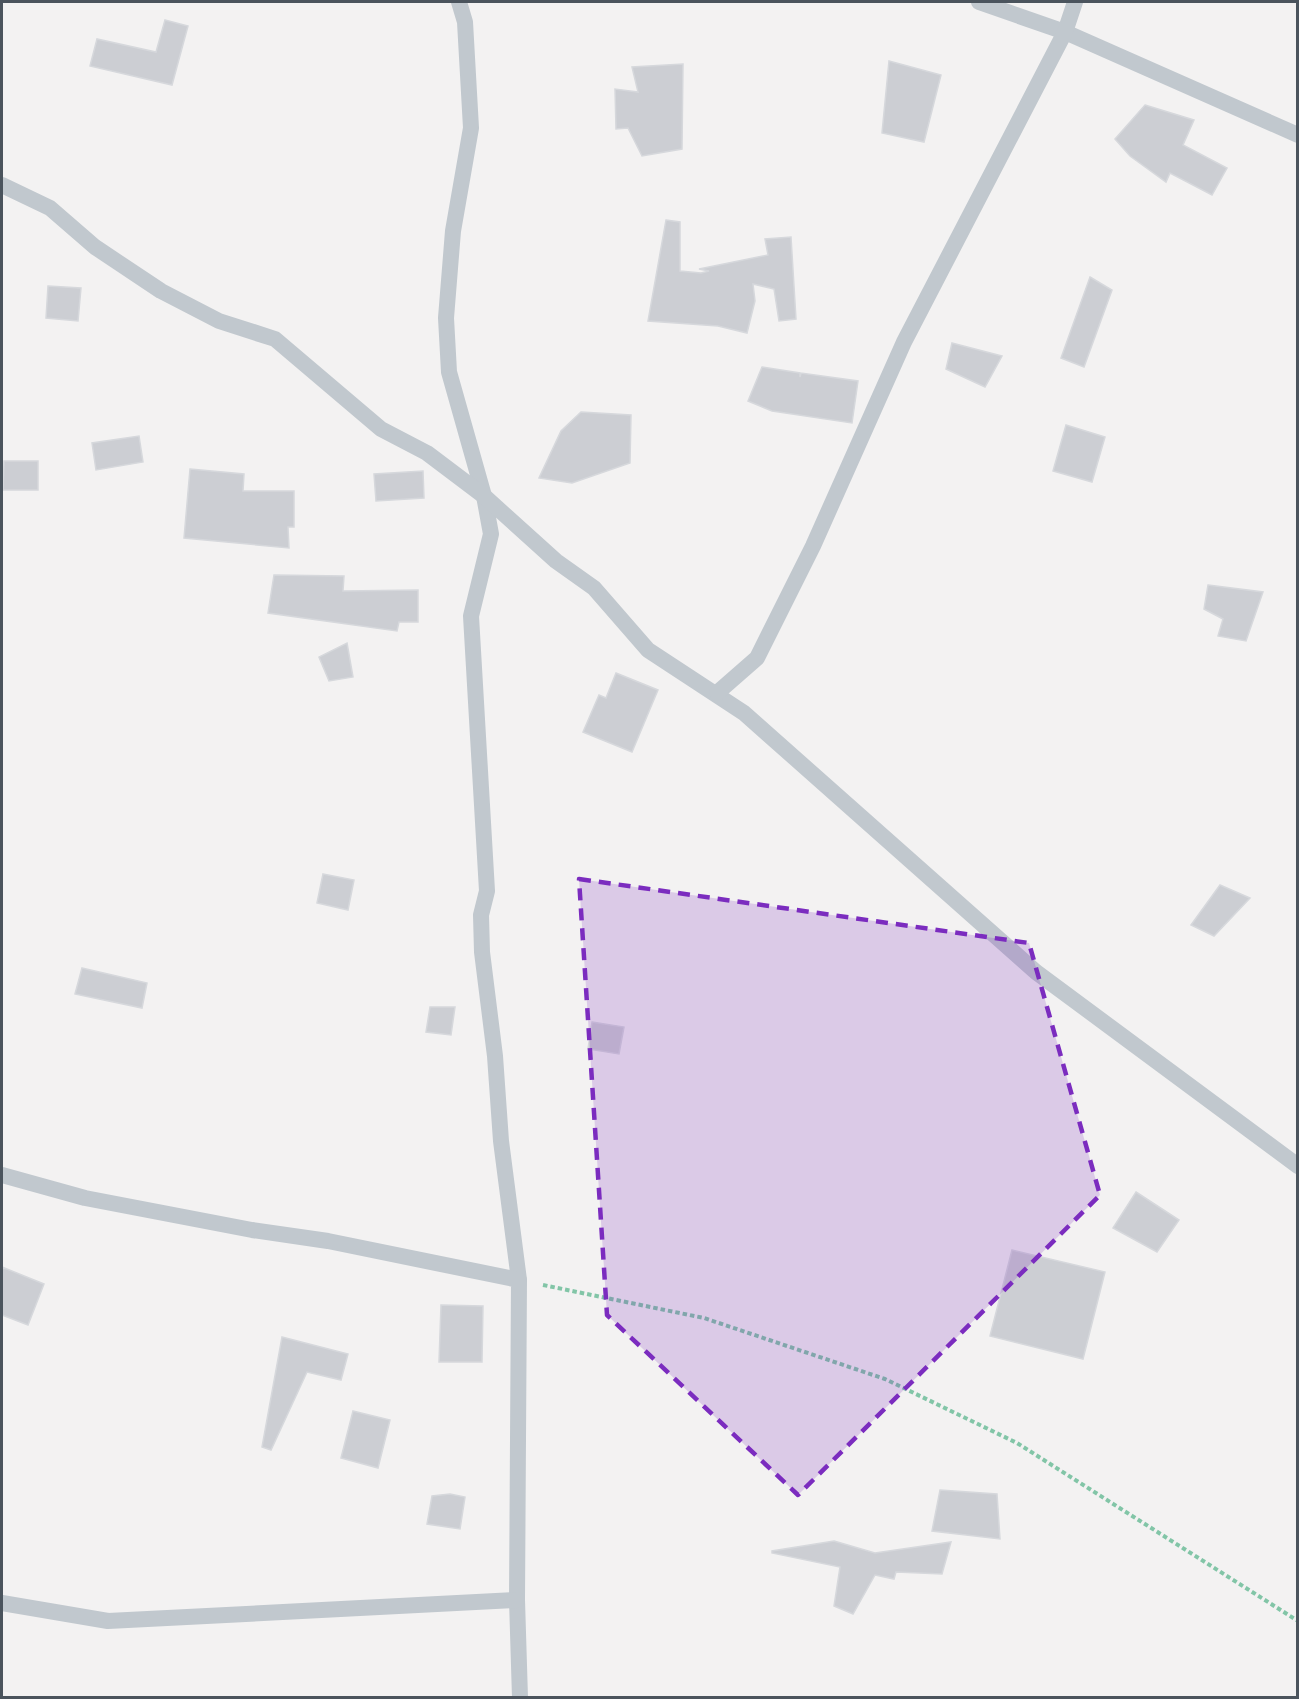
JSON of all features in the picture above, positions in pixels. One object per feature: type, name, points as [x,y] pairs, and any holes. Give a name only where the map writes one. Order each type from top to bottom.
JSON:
[{"type":"lane","points":[[459,2],[465,22],[471,128],[453,231],[446,328],[449,372],[484,496],[491,534],[471,616],[487,891],[482,915],[482,952],[501,1142],[519,1280],[517,1600],[520,1698]]},
{"type":"lane","points":[[979,2],[1065,32],[1298,135]]},
{"type":"lane","points":[[717,693],[757,658],[813,546],[904,342],[1065,32],[1075,2]]},
{"type":"lane","points":[[2,185],[50,208],[95,248],[161,291],[219,321],[275,339],[381,429],[427,453],[484,496],[556,561],[594,588],[648,650],[717,693],[744,713],[1036,972],[1298,1166]]},
{"type":"lane","points":[[2,1175],[97,1200],[252,1230],[328,1241],[519,1280]]},
{"type":"lane","points":[[2,1604],[108,1621],[517,1600]]},
{"type":"path","points":[[519,1280],[704,1318],[885,1379],[1017,1443],[1298,1621]]},
{"type":"highlighted area","points":[[579,879],[1029,943],[1100,1195],[798,1495],[607,1315]]},
{"type":"building","points":[[165,20],[188,26],[172,85],[90,66],[97,39],[156,52]]},
{"type":"building","points":[[889,61],[941,75],[924,142],[882,133]]},
{"type":"building","points":[[683,64],[682,149],[642,156],[628,128],[616,129],[615,89],[638,92],[632,67]]},
{"type":"building","points":[[1145,105],[1194,120],[1183,145],[1227,168],[1212,195],[1170,173],[1166,182],[1130,156],[1115,139]]},
{"type":"building","points":[[666,220],[680,222],[680,271],[701,273],[709,271],[699,269],[768,255],[765,239],[791,237],[796,319],[779,321],[774,289],[753,284],[755,301],[747,333],[718,326],[648,321]]},
{"type":"building","points":[[1090,277],[1112,290],[1084,367],[1061,358]]},
{"type":"building","points":[[48,286],[81,288],[78,321],[46,318]]},
{"type":"building","points":[[952,343],[1002,356],[985,387],[946,369]]},
{"type":"building","points":[[762,367],[800,373],[800,377],[801,373],[858,381],[852,423],[772,411],[748,401]]},
{"type":"building","points":[[581,412],[631,415],[630,463],[572,483],[539,478],[561,431]]},
{"type":"building","points":[[1066,425],[1105,437],[1092,482],[1053,471]]},
{"type":"building","points":[[139,436],[143,462],[96,470],[92,443]]},
{"type":"building","points":[[4,461],[38,461],[38,490],[3,490]]},
{"type":"building","points":[[190,469],[244,474],[243,491],[294,491],[294,527],[288,527],[289,548],[184,538]]},
{"type":"building","points":[[423,471],[424,498],[376,501],[374,474]]},
{"type":"building","points":[[274,575],[344,576],[343,591],[418,590],[418,622],[399,622],[397,631],[268,613]]},
{"type":"building","points":[[1208,585],[1263,592],[1246,641],[1218,636],[1223,619],[1204,609]]},
{"type":"building","points":[[347,643],[353,677],[329,681],[319,657]]},
{"type":"building","points":[[616,673],[658,690],[632,752],[583,732],[599,695],[606,698]]},
{"type":"building","points":[[323,874],[354,880],[348,910],[317,903]]},
{"type":"building","points":[[1220,885],[1250,898],[1214,936],[1191,925]]},
{"type":"building","points":[[82,968],[147,983],[142,1008],[75,994]]},
{"type":"building","points":[[430,1007],[455,1007],[451,1035],[426,1032]]},
{"type":"building","points":[[592,1022],[624,1027],[619,1054],[588,1049]]},
{"type":"building","points":[[1136,1192],[1179,1220],[1157,1252],[1113,1228]]},
{"type":"building","points":[[1012,1250],[1105,1272],[1083,1359],[990,1336]]},
{"type":"building","points":[[2,1267],[44,1284],[28,1325],[2,1315]]},
{"type":"building","points":[[441,1305],[483,1306],[482,1362],[439,1362]]},
{"type":"building","points":[[282,1337],[348,1354],[341,1380],[307,1372],[271,1450],[262,1447]]},
{"type":"building","points":[[353,1411],[390,1420],[378,1468],[341,1458]]},
{"type":"building","points":[[940,1490],[997,1494],[1000,1539],[932,1531]]},
{"type":"building","points":[[450,1494],[465,1497],[460,1529],[427,1524],[432,1496]]},
{"type":"building","points":[[834,1541],[875,1553],[951,1542],[942,1574],[896,1572],[894,1579],[875,1575],[853,1614],[834,1606],[840,1567],[772,1553],[772,1551]]}]
